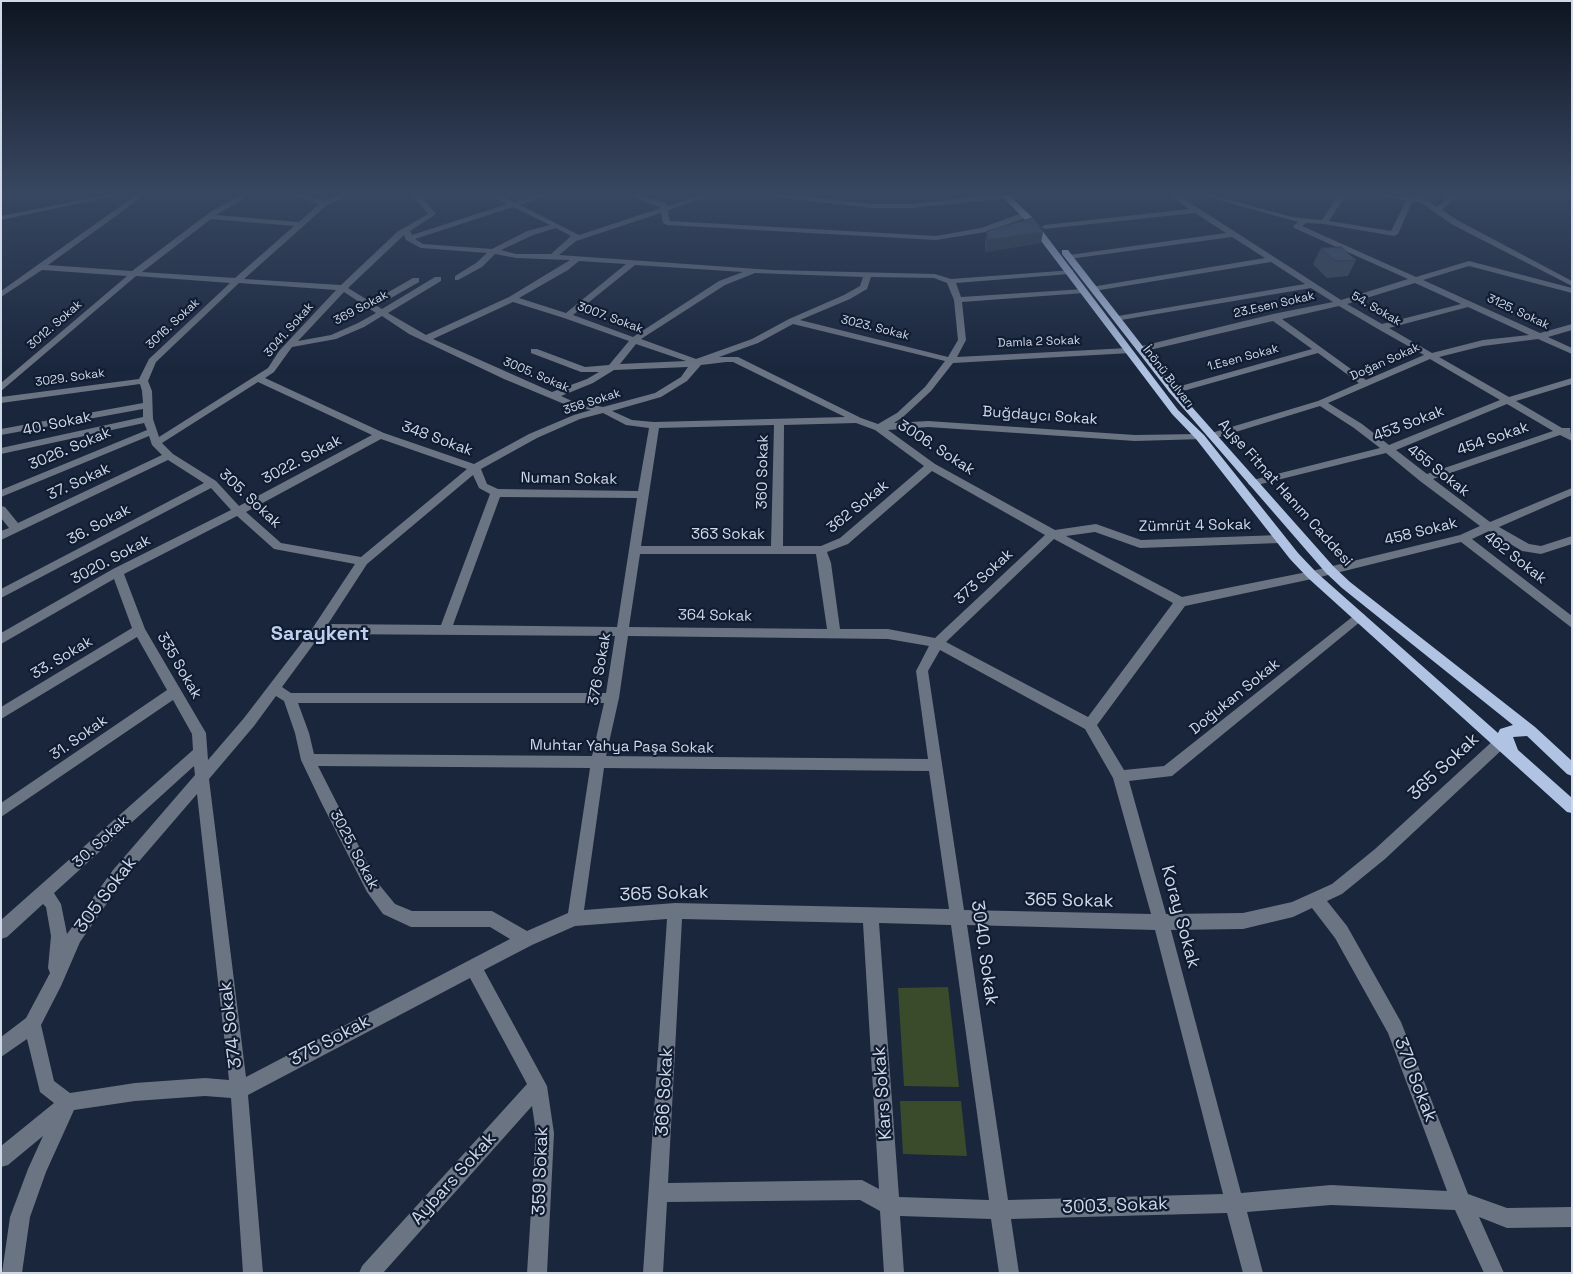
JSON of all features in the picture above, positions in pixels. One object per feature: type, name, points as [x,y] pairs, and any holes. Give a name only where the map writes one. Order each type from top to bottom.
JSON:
[{"type":"main road","name":"İnönü Bulvarı","points":[[1056,254],[1070,272],[1089,290],[1128,351],[1175,412],[1200,437],[1280,539],[1312,575]]},
{"type":"main road","name":"Ayşe Fitnat Hanım Caddesi","points":[[1067,254],[1089,290],[1118,319],[1173,391],[1330,570],[1346,585],[1530,731],[1572,770]]},
{"type":"main road","points":[[1312,575],[1572,807]]},
{"type":"main road","points":[[1507,747],[1505,733],[1517,730],[1530,731]]},
{"type":"street","points":[[1,295],[56,254]]},
{"type":"street","name":"3012. Sokak","points":[[1,388],[135,273],[159,254]]},
{"type":"street","name":"3016. Sokak","points":[[143,381],[152,361],[266,254]]},
{"type":"street","name":"3041. Sokak","points":[[156,443],[259,379],[270,370],[290,345],[343,288],[383,254]]},
{"type":"street","points":[[458,278],[479,265],[490,254]]},
{"type":"street","points":[[509,254],[757,271],[868,276],[935,276],[951,281],[1070,272]]},
{"type":"street","points":[[1069,257],[1087,254]]},
{"type":"street","name":"54. Sokak","points":[[1266,254],[1340,303],[1507,401],[1567,430],[1572,438]]},
{"type":"street","name":"3125. Sokak","points":[[1362,254],[1572,351]]},
{"type":"street","points":[[1517,254],[1572,284]]},
{"type":"street","points":[[427,338],[512,299],[565,268],[576,259]]},
{"type":"street","points":[[958,300],[1089,290],[1273,259]]},
{"type":"street","points":[[567,316],[632,263]]},
{"type":"street","name":"23.Esen Sokak","points":[[1141,349],[1340,303],[1415,278],[1469,263],[1572,291]]},
{"type":"street","points":[[38,267],[343,288]]},
{"type":"street","points":[[552,396],[590,381],[613,367],[634,340],[722,283],[757,271]]},
{"type":"street","name":"358 Sokak","points":[[474,468],[533,436],[577,417],[658,394],[674,387],[700,362],[755,341],[792,320],[847,297],[864,288],[868,276]]},
{"type":"street","name":"369 Sokak","points":[[290,345],[333,337],[382,313],[438,279]]},
{"type":"street","points":[[371,306],[416,280]]},
{"type":"street","points":[[879,428],[900,414],[928,389],[952,360],[962,340],[958,300],[951,281]]},
{"type":"street","points":[[1118,319],[1313,285]]},
{"type":"street","name":"3005. Sokak","points":[[343,288],[412,332],[507,377],[572,404],[604,410],[630,423],[654,425],[779,424],[858,420]]},
{"type":"street","name":"3007. Sokak","points":[[512,299],[567,316],[687,360],[700,362]]},
{"type":"street","points":[[1381,327],[1470,304]]},
{"type":"street","points":[[1273,317],[1366,384]]},
{"type":"street","name":"3023. Sokak","points":[[792,320],[952,360]]},
{"type":"street","name":"Doğan Sokak","points":[[1212,436],[1321,404],[1430,356],[1483,343],[1540,336],[1572,327]]},
{"type":"street","name":"1.Esen Sokak","points":[[1173,391],[1320,350]]},
{"type":"street","name":"3006. Sokak","points":[[534,351],[584,370],[613,367],[672,366],[735,359],[858,420],[879,428],[931,466],[1181,602]]},
{"type":"street","name":"Damla 2 Sokak","points":[[952,360],[1128,351]]},
{"type":"street","name":"348 Sokak","points":[[259,379],[380,435],[474,468]]},
{"type":"street","points":[[143,381],[147,391],[148,419],[156,443]]},
{"type":"street","name":"3029. Sokak","points":[[1,400],[143,381]]},
{"type":"street","name":"453 Sokak","points":[[1253,483],[1387,450],[1507,401],[1572,381]]},
{"type":"street","name":"455 Sokak","points":[[1321,404],[1358,426],[1477,519],[1526,548],[1541,550],[1572,540]]},
{"type":"street","points":[[1,432],[148,405]]},
{"type":"street","name":"40. Sokak","points":[[1,451],[148,419]]},
{"type":"street","name":"360 Sokak","points":[[776,550],[779,424]]},
{"type":"street","name":"Buğdaycı Sokak","points":[[879,428],[928,424],[1135,438],[1200,437]]},
{"type":"street","name":"376 Sokak","points":[[575,918],[598,763],[612,698],[623,631],[654,425]]},
{"type":"street","name":"454 Sokak","points":[[1424,479],[1567,430]]},
{"type":"street","name":"3026. Sokak","points":[[1,494],[152,431]]},
{"type":"street","name":"3022. Sokak","points":[[238,511],[380,435]]},
{"type":"street","name":"305. Sokak","points":[[156,443],[169,456],[212,483],[238,511],[278,546],[363,561]]},
{"type":"street","name":"37. Sokak","points":[[1,536],[169,456]]},
{"type":"street","name":"362 Sokak","points":[[834,634],[826,563],[821,550],[833,547],[844,541],[931,466]]},
{"type":"street","points":[[445,630],[496,492],[483,486],[474,468]]},
{"type":"street","name":"348 Sokak","points":[[363,561],[474,468]]},
{"type":"street","name":"36. Sokak","points":[[1,594],[212,483]]},
{"type":"street","name":"458 Sokak","points":[[1312,575],[1463,538],[1572,490]]},
{"type":"street","name":"Numan Sokak","points":[[496,492],[642,495]]},
{"type":"street","points":[[1,510],[16,529]]},
{"type":"street","name":"3020. Sokak","points":[[1,639],[117,572],[238,511]]},
{"type":"street","name":"Zümrüt 4 Sokak","points":[[1053,534],[1096,528],[1140,544],[1280,539]]},
{"type":"street","name":"373 Sokak","points":[[937,643],[1053,534]]},
{"type":"street","name":"462 Sokak","points":[[1463,538],[1572,623]]},
{"type":"street","name":"363 Sokak","points":[[635,550],[821,550]]},
{"type":"street","name":"305 Sokak","points":[[32,1024],[55,980],[74,936],[118,875],[202,778],[274,689],[318,629],[363,561]]},
{"type":"street","name":"335 Sokak","points":[[117,572],[140,630],[199,733],[202,778]]},
{"type":"street","points":[[1090,725],[1181,602],[1312,575]]},
{"type":"street","name":"Doğukan Sokak","points":[[1120,776],[1167,772],[1360,617]]},
{"type":"street","name":"364 Sokak","points":[[318,629],[888,634],[937,643],[1090,725]]},
{"type":"street","name":"33. Sokak","points":[[1,714],[140,630]]},
{"type":"street","name":"3040. Sokak","points":[[937,643],[922,671],[1009,1273]]},
{"type":"street","points":[[274,689],[289,698],[612,698]]},
{"type":"street","name":"31. Sokak","points":[[1,811],[175,691]]},
{"type":"street","name":"3025. Sokak","points":[[289,698],[302,733],[308,760],[372,887],[389,909],[411,919],[492,919],[526,939]]},
{"type":"street","name":"Koray Sokak","points":[[1090,725],[1120,776],[1138,836],[1253,1273]]},
{"type":"street","name":"365 Sokak","points":[[575,918],[675,911],[1160,922],[1243,921],[1293,909],[1337,889],[1507,747]]},
{"type":"street","name":"30. Sokak","points":[[1,931],[200,752]]},
{"type":"street","name":"Muhtar Yahya Paşa Sokak","points":[[308,760],[935,766]]},
{"type":"street","name":"374 Sokak","points":[[202,778],[239,1090],[253,1273]]},
{"type":"street","points":[[44,893],[53,904],[59,936],[55,980]]},
{"type":"street","name":"370 Sokak","points":[[1315,899],[1341,932],[1395,1028],[1461,1201],[1494,1273]]},
{"type":"street","name":"366 Sokak","points":[[653,1273],[675,911]]},
{"type":"street","name":"Kars Sokak","points":[[870,914],[894,1273]]},
{"type":"street","name":"375 Sokak","points":[[239,1090],[526,939],[575,918]]},
{"type":"street","name":"359 Sokak","points":[[473,967],[538,1086],[544,1133],[536,1273]]},
{"type":"street","points":[[1,1048],[32,1024],[46,1086],[68,1102]]},
{"type":"street","name":"Aybars Sokak","points":[[369,1273],[538,1086]]},
{"type":"street","points":[[1,1158],[68,1102],[144,1091],[205,1087],[239,1090]]},
{"type":"street","points":[[12,1273],[20,1217],[37,1169],[68,1102]]},
{"type":"street","name":"3003. Sokak","points":[[659,1193],[862,1190],[891,1206],[1001,1210],[1235,1203],[1331,1195],[1461,1201],[1507,1218],[1572,1217]]},
{"type":"green space","points":[[948,987],[959,1087],[904,1086],[898,988]]},
{"type":"green space","points":[[900,1101],[961,1101],[967,1156],[903,1154]]},
{"type":"building","points":[[1328,254],[1350,254],[1356,260],[1335,261]]},
{"type":"district","name":"Saraykent","points":[[320,635]]}]
